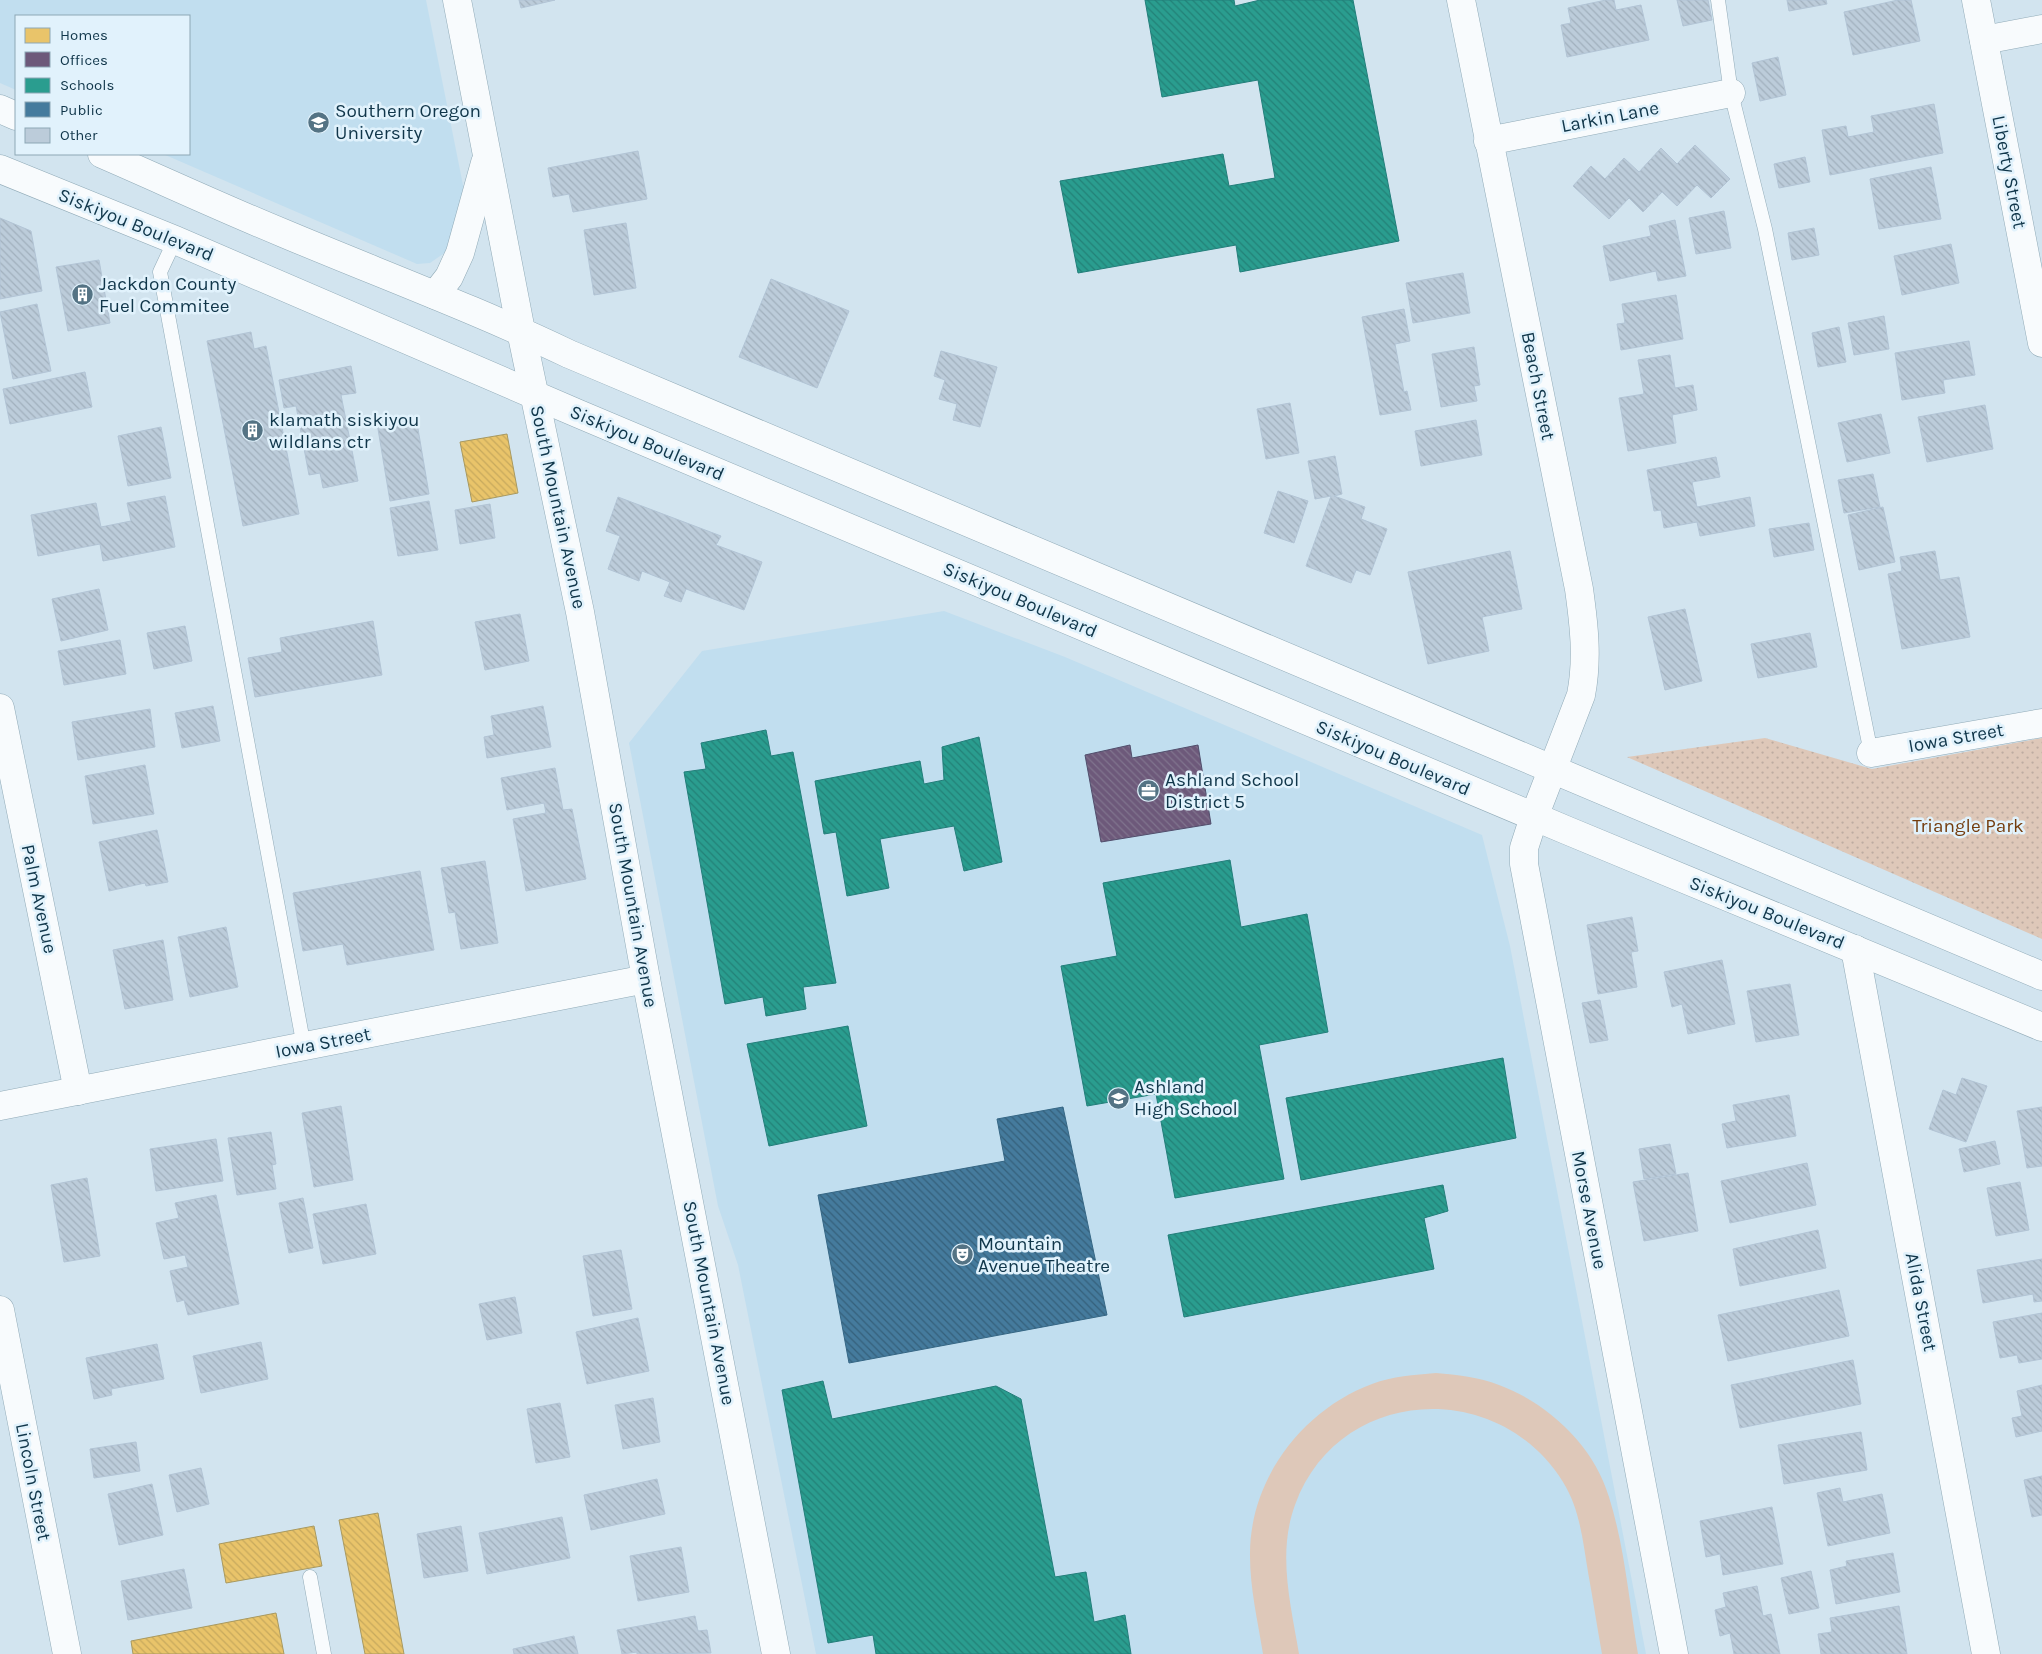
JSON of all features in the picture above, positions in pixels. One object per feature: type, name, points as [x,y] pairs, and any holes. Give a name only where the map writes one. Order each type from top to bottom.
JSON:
[{"type":"street","name":"South Mountain Avenue","points":[[457,0],[521,331],[580,612],[646,979],[776,1654]]},
{"type":"street","name":"Beach Street","points":[[1461,0],[1579,589],[1584,626],[1585,674],[1581,695],[1552,770]]},
{"type":"street","name":"Liberty Street","points":[[1976,0],[2042,343]]},
{"type":"street","points":[[1984,40],[2042,29]]},
{"type":"street","name":"Larkin Lane","points":[[1488,141],[1731,93]]},
{"type":"street","points":[[0,109],[15,116]]},
{"type":"street","points":[[104,155],[281,232],[521,331],[569,354],[2042,976]]},
{"type":"street","name":"South Mountain Avenue","points":[[435,295],[449,277],[460,252],[487,157]]},
{"type":"street","name":"Siskiyou Boulevard","points":[[0,169],[175,240],[1534,817],[2042,1027]]},
{"type":"street","name":"Palm Avenue","points":[[0,708],[78,1091]]},
{"type":"street","name":"Iowa Street","points":[[1871,754],[2042,723]]},
{"type":"street","name":"Morse Avenue","points":[[1552,770],[1524,848],[1524,864],[1674,1654]]},
{"type":"street","name":"Alida Street","points":[[1855,949],[1986,1654]]},
{"type":"street","name":"Iowa Street","points":[[0,1106],[304,1048],[646,979]]},
{"type":"street","name":"Lincoln Street","points":[[0,1310],[67,1654]]},
{"type":"lane","points":[[1718,0],[1731,93],[1765,230],[1871,754]]},
{"type":"lane","points":[[175,240],[160,272],[304,1048]]},
{"type":"lane","points":[[310,1577],[324,1654]]},
{"type":"shaded area","name":"Southern Oregon University","points":[[0,0],[426,0],[464,190],[455,240],[443,254],[430,263],[417,264],[165,155],[190,155],[190,15],[15,15],[15,90],[0,83]]},
{"type":"shaded area","name":"Ashland High School","points":[[944,611],[1065,657],[1482,835],[1510,946],[1646,1654],[816,1654],[738,1265],[718,1206],[629,743],[702,651]]},
{"type":"green space","name":"Triangle Park","points":[[1765,738],[1872,769],[2042,738],[2042,939],[1627,757]]},
{"type":"green space","points":[[1436,1373],[1484,1380],[1517,1393],[1551,1415],[1581,1444],[1602,1478],[1609,1497],[1623,1555],[1638,1654],[1602,1654],[1577,1514],[1563,1482],[1535,1448],[1500,1425],[1461,1412],[1421,1410],[1382,1418],[1346,1436],[1316,1466],[1295,1505],[1287,1542],[1287,1580],[1299,1654],[1263,1654],[1250,1568],[1252,1528],[1259,1501],[1270,1475],[1284,1451],[1302,1430],[1323,1411],[1347,1396],[1372,1384],[1388,1379]]},
{"type":"building: Homes","points":[[507,434],[518,493],[472,502],[460,442]]},
{"type":"building: Homes","points":[[378,1513],[404,1654],[365,1654],[339,1520]]},
{"type":"building: Homes","points":[[314,1526],[322,1566],[226,1583],[219,1544]]},
{"type":"building: Homes","points":[[276,1613],[284,1654],[133,1654],[131,1641]]},
{"type":"building: Offices","name":"Ashland School District 5","points":[[1130,745],[1132,758],[1198,745],[1211,824],[1101,842],[1085,755]]},
{"type":"building: Schools","points":[[1145,0],[1234,0],[1235,6],[1260,0],[1353,0],[1399,241],[1240,272],[1236,245],[1078,273],[1060,181],[1223,154],[1229,186],[1275,178],[1258,80],[1162,97]]},
{"type":"building: Schools","points":[[766,730],[771,756],[793,752],[836,983],[803,987],[806,1009],[766,1016],[763,997],[725,1004],[684,772],[706,769],[701,743]]},
{"type":"building: Schools","points":[[979,737],[1002,862],[964,871],[954,826],[880,839],[889,888],[847,896],[836,832],[824,834],[815,781],[920,761],[924,784],[944,780],[942,747]]},
{"type":"building: Schools","points":[[1230,860],[1241,927],[1307,914],[1328,1032],[1259,1045],[1284,1179],[1175,1198],[1156,1094],[1087,1106],[1061,966],[1117,956],[1103,883]]},
{"type":"building: Schools","points":[[848,1026],[867,1126],[769,1146],[747,1044]]},
{"type":"building: Schools","points":[[1503,1058],[1516,1138],[1301,1180],[1286,1098]]},
{"type":"building: Schools","points":[[1443,1185],[1448,1211],[1424,1218],[1434,1269],[1184,1317],[1168,1235]]},
{"type":"building: Schools","points":[[823,1381],[832,1419],[996,1386],[1021,1399],[1055,1577],[1086,1572],[1094,1622],[1125,1615],[1131,1654],[876,1654],[873,1635],[828,1643],[782,1390]]},
{"type":"building: Public","name":"Mountain Avenue Theatre","points":[[1063,1107],[1107,1315],[849,1363],[818,1195],[1005,1161],[997,1119]]},
{"type":"building: Other","points":[[519,0],[555,0],[521,8]]},
{"type":"building: Other","points":[[1614,0],[1616,10],[1641,5],[1649,40],[1567,57],[1561,25],[1571,23],[1568,8]]},
{"type":"building: Other","points":[[1677,0],[1708,0],[1712,20],[1683,26]]},
{"type":"building: Other","points":[[1787,0],[1826,0],[1827,4],[1789,11]]},
{"type":"building: Other","points":[[1898,0],[1911,0],[1920,41],[1853,55],[1844,12]]},
{"type":"building: Other","points":[[1778,57],[1786,95],[1760,101],[1752,63]]},
{"type":"building: Other","points":[[1934,104],[1943,153],[1830,175],[1822,130],[1846,126],[1848,137],[1874,132],[1871,116]]},
{"type":"building: Other","points":[[1695,145],[1730,179],[1711,198],[1697,185],[1677,206],[1662,192],[1643,212],[1629,198],[1609,219],[1573,186],[1591,166],[1605,179],[1624,158],[1639,172],[1661,148],[1677,164]]},
{"type":"building: Other","points":[[638,151],[647,199],[573,212],[569,194],[553,197],[548,168]]},
{"type":"building: Other","points":[[1805,157],[1810,182],[1779,188],[1774,164]]},
{"type":"building: Other","points":[[1931,167],[1941,219],[1879,229],[1870,179]]},
{"type":"building: Other","points":[[1724,211],[1731,248],[1696,254],[1689,218]]},
{"type":"building: Other","points":[[0,218],[31,231],[42,291],[0,299]]},
{"type":"building: Other","points":[[1675,220],[1686,276],[1658,281],[1656,271],[1610,281],[1603,246],[1651,236],[1649,226]]},
{"type":"building: Other","points":[[626,223],[636,288],[594,295],[584,230]]},
{"type":"building: Other","points":[[1814,228],[1819,255],[1792,260],[1788,233]]},
{"type":"building: Other","points":[[1951,244],[1959,283],[1902,295],[1894,256]]},
{"type":"building: Other","name":"Jackdon County Fuel Commitee","points":[[99,260],[110,323],[68,331],[56,267]]},
{"type":"building: Other","points":[[1463,273],[1470,313],[1413,323],[1406,283]]},
{"type":"building: Other","points":[[771,279],[849,311],[817,388],[739,357]]},
{"type":"building: Other","points":[[1676,295],[1683,339],[1621,350],[1617,324],[1625,323],[1622,304]]},
{"type":"building: Other","points":[[37,304],[51,371],[13,379],[0,312]]},
{"type":"building: Other","points":[[1404,309],[1410,341],[1395,344],[1404,392],[1407,391],[1411,410],[1380,415],[1362,317]]},
{"type":"building: Other","points":[[1884,316],[1889,349],[1854,355],[1848,323]]},
{"type":"building: Other","points":[[1839,327],[1846,362],[1818,367],[1812,333]]},
{"type":"building: Other","name":"klamath siskiyou wildlans ctr","points":[[251,332],[254,349],[266,346],[299,514],[243,526],[207,341]]},
{"type":"building: Other","points":[[1969,341],[1975,375],[1943,380],[1945,393],[1902,400],[1895,353]]},
{"type":"building: Other","points":[[1474,347],[1480,385],[1474,386],[1477,401],[1441,407],[1432,354]]},
{"type":"building: Other","points":[[941,351],[997,367],[980,427],[953,420],[957,404],[939,399],[945,380],[934,376]]},
{"type":"building: Other","points":[[1670,355],[1675,388],[1693,385],[1697,410],[1672,415],[1676,443],[1628,451],[1619,398],[1644,394],[1638,360]]},
{"type":"building: Other","points":[[351,366],[356,393],[341,395],[358,481],[323,488],[320,473],[309,475],[296,406],[284,408],[279,380]]},
{"type":"building: Other","points":[[85,372],[92,407],[10,424],[3,389]]},
{"type":"building: Other","points":[[1290,403],[1299,453],[1266,459],[1257,409]]},
{"type":"building: Other","points":[[1985,405],[1993,449],[1927,462],[1918,417]]},
{"type":"building: Other","points":[[1881,414],[1890,453],[1847,462],[1838,423]]},
{"type":"building: Other","points":[[416,417],[429,494],[390,501],[377,423]]},
{"type":"building: Other","points":[[1476,420],[1482,455],[1421,466],[1415,431]]},
{"type":"building: Other","points":[[161,427],[171,478],[128,486],[118,436]]},
{"type":"building: Other","points":[[1335,456],[1342,494],[1334,496],[1365,507],[1361,519],[1387,529],[1370,575],[1356,570],[1351,583],[1306,566],[1331,496],[1315,499],[1308,461]]},
{"type":"building: Other","points":[[1716,457],[1720,477],[1692,482],[1697,507],[1750,497],[1755,526],[1700,536],[1697,522],[1664,528],[1661,510],[1654,511],[1647,470]]},
{"type":"building: Other","points":[[1873,474],[1880,507],[1844,513],[1838,480]]},
{"type":"building: Other","points":[[1278,491],[1308,501],[1294,543],[1264,533]]},
{"type":"building: Other","points":[[165,496],[175,547],[103,561],[100,544],[38,556],[31,515],[96,503],[101,527],[131,521],[127,503]]},
{"type":"building: Other","points":[[618,497],[721,536],[716,545],[762,562],[744,610],[686,589],[681,602],[664,596],[670,582],[642,571],[639,581],[608,569],[620,536],[606,531]]},
{"type":"building: Other","points":[[429,501],[438,550],[398,556],[390,508]]},
{"type":"building: Other","points":[[490,504],[495,538],[460,544],[455,510]]},
{"type":"building: Other","points":[[1883,507],[1895,562],[1859,570],[1848,515]]},
{"type":"building: Other","points":[[1809,523],[1814,550],[1774,557],[1769,529]]},
{"type":"building: Other","points":[[1510,551],[1522,609],[1482,617],[1489,651],[1428,664],[1408,572]]},
{"type":"building: Other","points":[[1935,551],[1940,580],[1959,577],[1970,637],[1902,649],[1888,574],[1902,571],[1900,557]]},
{"type":"building: Other","points":[[99,589],[108,630],[61,641],[52,599]]},
{"type":"building: Other","points":[[1685,609],[1702,681],[1665,690],[1648,617]]},
{"type":"building: Other","points":[[520,614],[529,661],[485,670],[475,622]]},
{"type":"building: Other","points":[[373,621],[382,675],[255,697],[248,658],[282,652],[280,638]]},
{"type":"building: Other","points":[[185,626],[192,661],[154,669],[147,633]]},
{"type":"building: Other","points":[[1810,633],[1817,667],[1758,678],[1751,644]]},
{"type":"building: Other","points":[[120,640],[126,674],[64,685],[58,651]]},
{"type":"building: Other","points":[[213,706],[220,741],[182,748],[175,713]]},
{"type":"building: Other","points":[[543,706],[551,747],[487,758],[484,737],[494,735],[491,716]]},
{"type":"building: Other","points":[[150,709],[155,747],[78,760],[72,722]]},
{"type":"building: Other","points":[[145,765],[154,814],[93,824],[85,776]]},
{"type":"building: Other","points":[[555,768],[563,810],[572,809],[586,879],[526,891],[513,819],[546,813],[544,803],[507,810],[501,778]]},
{"type":"building: Other","points":[[157,830],[168,882],[146,886],[145,883],[109,891],[99,842]]},
{"type":"building: Other","points":[[485,861],[498,943],[461,949],[455,912],[449,913],[441,868]]},
{"type":"building: Other","points":[[420,871],[434,950],[347,965],[343,944],[303,951],[293,893]]},
{"type":"building: Other","points":[[1632,917],[1638,951],[1631,952],[1637,987],[1598,994],[1587,925]]},
{"type":"building: Other","points":[[226,927],[238,987],[190,997],[178,937]]},
{"type":"building: Other","points":[[163,940],[173,1000],[125,1009],[113,950]]},
{"type":"building: Other","points":[[1722,960],[1735,1024],[1688,1034],[1682,1004],[1672,1007],[1664,972]]},
{"type":"building: Other","points":[[1790,984],[1799,1035],[1756,1042],[1747,991]]},
{"type":"building: Other","points":[[1600,1000],[1608,1040],[1590,1043],[1582,1003]]},
{"type":"building: Other","points":[[1962,1078],[1987,1086],[1966,1142],[1929,1129],[1943,1090],[1956,1095]]},
{"type":"building: Other","points":[[1789,1095],[1796,1136],[1727,1148],[1722,1124],[1736,1121],[1733,1105]]},
{"type":"building: Other","points":[[341,1106],[353,1180],[314,1187],[302,1113]]},
{"type":"building: Other","points":[[2042,1107],[2042,1166],[2027,1168],[2017,1111]]},
{"type":"building: Other","points":[[271,1132],[276,1164],[272,1165],[276,1189],[237,1195],[228,1138]]},
{"type":"building: Other","points":[[216,1139],[223,1181],[156,1191],[150,1149]]},
{"type":"building: Other","points":[[1995,1141],[2000,1164],[1964,1172],[1959,1149]]},
{"type":"building: Other","points":[[1670,1144],[1676,1174],[1644,1179],[1639,1149]]},
{"type":"building: Other","points":[[1807,1163],[1816,1205],[1730,1223],[1721,1181]]},
{"type":"building: Other","points":[[1688,1173],[1698,1231],[1644,1241],[1633,1182]]},
{"type":"building: Other","points":[[87,1178],[100,1256],[64,1262],[51,1185]]},
{"type":"building: Other","points":[[2020,1182],[2029,1230],[1996,1236],[1987,1188]]},
{"type":"building: Other","points":[[216,1195],[239,1304],[188,1315],[184,1300],[177,1302],[170,1271],[188,1267],[185,1255],[164,1259],[156,1223],[179,1218],[175,1203]]},
{"type":"building: Other","points":[[303,1198],[313,1248],[289,1253],[279,1203]]},
{"type":"building: Other","points":[[366,1204],[376,1254],[323,1264],[313,1214]]},
{"type":"building: Other","points":[[1818,1230],[1826,1268],[1740,1286],[1733,1249]]},
{"type":"building: Other","points":[[621,1250],[632,1309],[593,1316],[583,1256]]},
{"type":"building: Other","points":[[2042,1259],[2042,1301],[2034,1302],[2033,1294],[1983,1303],[1977,1270]]},
{"type":"building: Other","points":[[1839,1290],[1849,1336],[1728,1361],[1718,1315]]},
{"type":"building: Other","points":[[515,1297],[522,1333],[487,1340],[479,1304]]},
{"type":"building: Other","points":[[2042,1313],[2042,1359],[2019,1363],[2017,1355],[2000,1358],[1993,1322]]},
{"type":"building: Other","points":[[638,1318],[649,1371],[587,1384],[576,1332]]},
{"type":"building: Other","points":[[261,1342],[268,1379],[201,1393],[193,1356]]},
{"type":"building: Other","points":[[157,1344],[164,1379],[111,1389],[112,1395],[94,1399],[86,1358]]},
{"type":"building: Other","points":[[1853,1360],[1861,1404],[1740,1428],[1731,1385]]},
{"type":"building: Other","points":[[2042,1385],[2042,1431],[2016,1437],[2012,1418],[2022,1416],[2017,1391]]},
{"type":"building: Other","points":[[653,1398],[660,1442],[623,1449],[615,1405]]},
{"type":"building: Other","points":[[560,1403],[570,1457],[536,1463],[527,1409]]},
{"type":"building: Other","points":[[1861,1432],[1867,1470],[1784,1484],[1778,1445]]},
{"type":"building: Other","points":[[136,1442],[140,1471],[94,1478],[90,1449]]},
{"type":"building: Other","points":[[201,1468],[209,1504],[177,1512],[169,1475]]},
{"type":"building: Other","points":[[2042,1476],[2042,1515],[2032,1517],[2024,1480]]},
{"type":"building: Other","points":[[657,1479],[665,1514],[591,1530],[584,1495]]},
{"type":"building: Other","points":[[152,1484],[163,1535],[119,1545],[108,1494]]},
{"type":"building: Other","points":[[1840,1488],[1843,1502],[1882,1494],[1890,1533],[1828,1546],[1817,1493]]},
{"type":"building: Other","points":[[1772,1507],[1783,1564],[1723,1575],[1720,1554],[1706,1557],[1700,1521]]},
{"type":"building: Other","points":[[562,1517],[570,1558],[487,1574],[479,1533]]},
{"type":"building: Other","points":[[461,1526],[468,1571],[424,1578],[417,1534]]},
{"type":"building: Other","points":[[681,1547],[689,1592],[638,1601],[630,1556]]},
{"type":"building: Other","points":[[1893,1553],[1900,1592],[1836,1604],[1830,1570],[1847,1566],[1846,1561]]},
{"type":"building: Other","points":[[184,1569],[192,1608],[128,1620],[121,1581]]},
{"type":"building: Other","points":[[1811,1571],[1819,1608],[1789,1614],[1781,1578]]},
{"type":"building: Other","points":[[1757,1586],[1763,1616],[1771,1614],[1780,1654],[1734,1654],[1730,1633],[1720,1636],[1715,1610],[1726,1607],[1723,1593]]},
{"type":"building: Other","points":[[1899,1606],[1907,1654],[1821,1654],[1818,1634],[1832,1632],[1830,1618]]},
{"type":"building: Other","points":[[695,1616],[698,1631],[707,1630],[711,1653],[637,1654],[637,1652],[622,1654],[617,1630]]},
{"type":"building: Other","points":[[574,1636],[578,1654],[514,1654],[513,1649]]},
{"type":"place","name":"Southern Oregon University","points":[[319,122]]},
{"type":"place","name":"Jackdon County Fuel Commitee","points":[[83,295]]},
{"type":"place","name":"klamath siskiyou wildlans ctr","points":[[253,431]]},
{"type":"place","name":"Ashland School District 5","points":[[1149,791]]},
{"type":"place","name":"Ashland High School","points":[[1118,1098]]},
{"type":"place","name":"Mountain Avenue Theatre","points":[[962,1255]]}]
